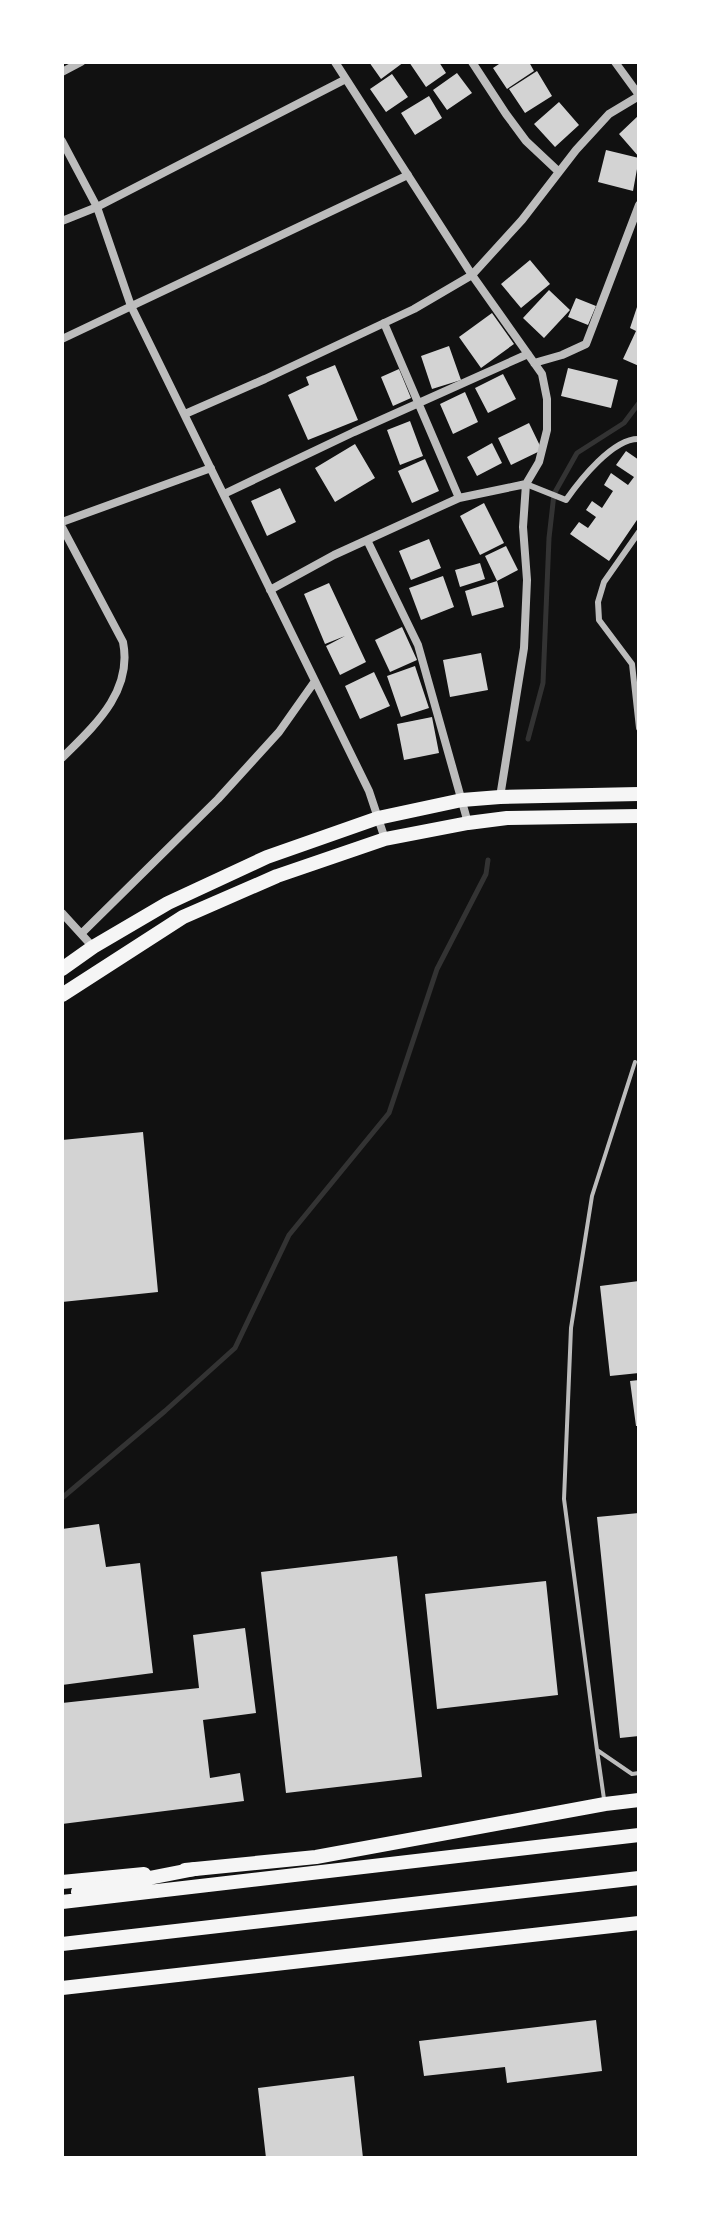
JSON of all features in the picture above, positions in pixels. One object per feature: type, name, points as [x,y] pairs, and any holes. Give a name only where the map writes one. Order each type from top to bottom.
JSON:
[{"type":"main road","points":[[62,969],[168,903],[267,857],[378,818],[462,800],[639,794]]},
{"type":"main road","points":[[62,995],[183,917],[277,876],[385,839],[507,818],[639,816]]},
{"type":"main road","points":[[62,1882],[316,1857],[639,1800]]},
{"type":"main road","points":[[62,1902],[639,1835]]},
{"type":"main road","points":[[62,1895],[195,1869]]},
{"type":"main road","points":[[62,1944],[639,1878]]},
{"type":"main road","points":[[62,1988],[639,1923]]},
{"type":"street","points":[[62,72],[81,62]]},
{"type":"street","points":[[335,62],[472,275],[542,374],[547,399],[547,430],[539,462],[526,484],[523,527],[527,580],[524,648],[500,797]]},
{"type":"street","points":[[472,62],[526,141],[559,172]]},
{"type":"street","points":[[185,414],[414,309],[472,275],[522,220],[609,114],[639,95],[615,62]]},
{"type":"street","points":[[62,221],[97,207],[346,79]]},
{"type":"street","points":[[62,141],[97,207],[131,306],[369,791],[385,839]]},
{"type":"street","points":[[62,339],[408,175]]},
{"type":"street","points":[[534,363],[586,344],[639,205]]},
{"type":"street","points":[[384,323],[459,498]]},
{"type":"street","points":[[224,494],[528,354]]},
{"type":"street","points":[[270,590],[334,555],[459,498],[526,484],[566,500],[592,468],[622,442],[639,439]]},
{"type":"street","points":[[62,758],[92,729],[111,704],[122,680],[126,658],[123,642],[62,524],[211,468]]},
{"type":"street","points":[[639,532],[604,582],[598,602],[599,620],[639,671]]},
{"type":"street","points":[[367,540],[418,645],[468,823]]},
{"type":"street","points":[[632,664],[639,728]]},
{"type":"street","points":[[82,933],[218,799],[279,732],[315,681]]},
{"type":"street","points":[[62,913],[93,947]]},
{"type":"lane","points":[[605,1804],[564,1499],[571,1328],[592,1196],[635,1062]]},
{"type":"lane","points":[[597,1750],[632,1774],[639,1773]]},
{"type":"building","points":[[369,62],[404,62],[381,79]]},
{"type":"building","points":[[409,62],[439,62],[446,73],[426,87]]},
{"type":"building","points":[[502,62],[529,62],[534,71],[507,89],[493,68]]},
{"type":"building","points":[[537,71],[552,96],[525,113],[509,89]]},
{"type":"building","points":[[457,73],[472,93],[447,110],[433,90]]},
{"type":"building","points":[[392,74],[408,97],[386,112],[370,89]]},
{"type":"building","points":[[429,96],[442,118],[415,135],[401,113]]},
{"type":"building","points":[[559,102],[579,125],[555,147],[534,124]]},
{"type":"building","points":[[639,115],[639,157],[619,134]]},
{"type":"building","points":[[606,150],[639,158],[633,191],[598,182]]},
{"type":"building","points":[[530,260],[550,284],[521,308],[501,284]]},
{"type":"building","points":[[549,290],[570,310],[544,338],[523,318]]},
{"type":"building","points":[[576,298],[596,306],[588,325],[568,317]]},
{"type":"building","points":[[638,304],[639,366],[623,359],[636,331],[630,328]]},
{"type":"building","points":[[492,313],[514,344],[481,368],[459,337]]},
{"type":"building","points":[[449,346],[461,380],[432,389],[421,356]]},
{"type":"building","points":[[335,365],[358,420],[308,440],[288,395],[309,385],[306,377]]},
{"type":"building","points":[[568,368],[618,380],[611,408],[561,396]]},
{"type":"building","points":[[399,369],[411,398],[393,406],[381,377]]},
{"type":"building","points":[[503,374],[516,399],[488,413],[475,388]]},
{"type":"building","points":[[465,392],[478,422],[453,434],[440,404]]},
{"type":"building","points":[[410,421],[423,456],[400,465],[387,430]]},
{"type":"building","points":[[529,423],[542,450],[511,465],[498,438]]},
{"type":"building","points":[[492,443],[502,463],[477,476],[467,457]]},
{"type":"building","points":[[355,444],[375,478],[335,502],[315,468]]},
{"type":"building","points":[[626,451],[639,460],[639,517],[609,561],[570,534],[579,522],[588,528],[596,517],[586,510],[592,501],[602,508],[613,491],[604,485],[611,473],[628,485],[634,477],[616,465]]},
{"type":"building","points":[[425,459],[439,491],[412,503],[398,471]]},
{"type":"building","points":[[280,488],[296,522],[267,536],[251,501]]},
{"type":"building","points":[[484,503],[504,543],[480,555],[460,516]]},
{"type":"building","points":[[429,539],[441,568],[411,580],[399,551]]},
{"type":"building","points":[[506,546],[518,570],[497,581],[485,556]]},
{"type":"building","points":[[480,563],[485,579],[460,587],[455,570]]},
{"type":"building","points":[[443,576],[454,607],[421,620],[409,588]]},
{"type":"building","points":[[497,581],[504,607],[472,616],[465,591]]},
{"type":"building","points":[[329,583],[366,662],[340,675],[326,646],[345,636],[325,644],[304,594]]},
{"type":"building","points":[[402,627],[417,660],[390,672],[375,640]]},
{"type":"building","points":[[481,653],[488,690],[450,697],[443,660]]},
{"type":"building","points":[[415,666],[429,708],[401,717],[387,676]]},
{"type":"building","points":[[374,672],[390,706],[360,719],[345,686]]},
{"type":"building","points":[[432,717],[439,753],[404,760],[397,724]]},
{"type":"building","points":[[143,1132],[158,1292],[62,1302],[62,1140]]},
{"type":"building","points":[[639,1281],[639,1373],[610,1376],[600,1286]]},
{"type":"building","points":[[639,1380],[639,1426],[636,1426],[630,1381]]},
{"type":"building","points":[[639,1513],[639,1736],[620,1738],[597,1517]]},
{"type":"building","points":[[99,1524],[106,1567],[140,1563],[153,1673],[62,1685],[62,1529]]},
{"type":"building","points":[[397,1556],[422,1777],[286,1793],[261,1572]]},
{"type":"building","points":[[546,1581],[558,1695],[437,1709],[425,1594]]},
{"type":"building","points":[[245,1628],[256,1713],[203,1720],[210,1778],[240,1773],[244,1801],[62,1824],[62,1703],[199,1688],[193,1635]]},
{"type":"building","points":[[596,2020],[602,2071],[507,2083],[505,2067],[424,2076],[419,2041]]},
{"type":"building","points":[[354,2076],[363,2158],[266,2158],[258,2088]]},
{"type":"waterway","points":[[528,739],[543,683],[549,538],[554,494],[577,453],[624,423],[639,403]]},
{"type":"waterway","points":[[62,1498],[235,1348],[289,1235],[389,1113],[437,969],[486,874],[488,860]]}]
